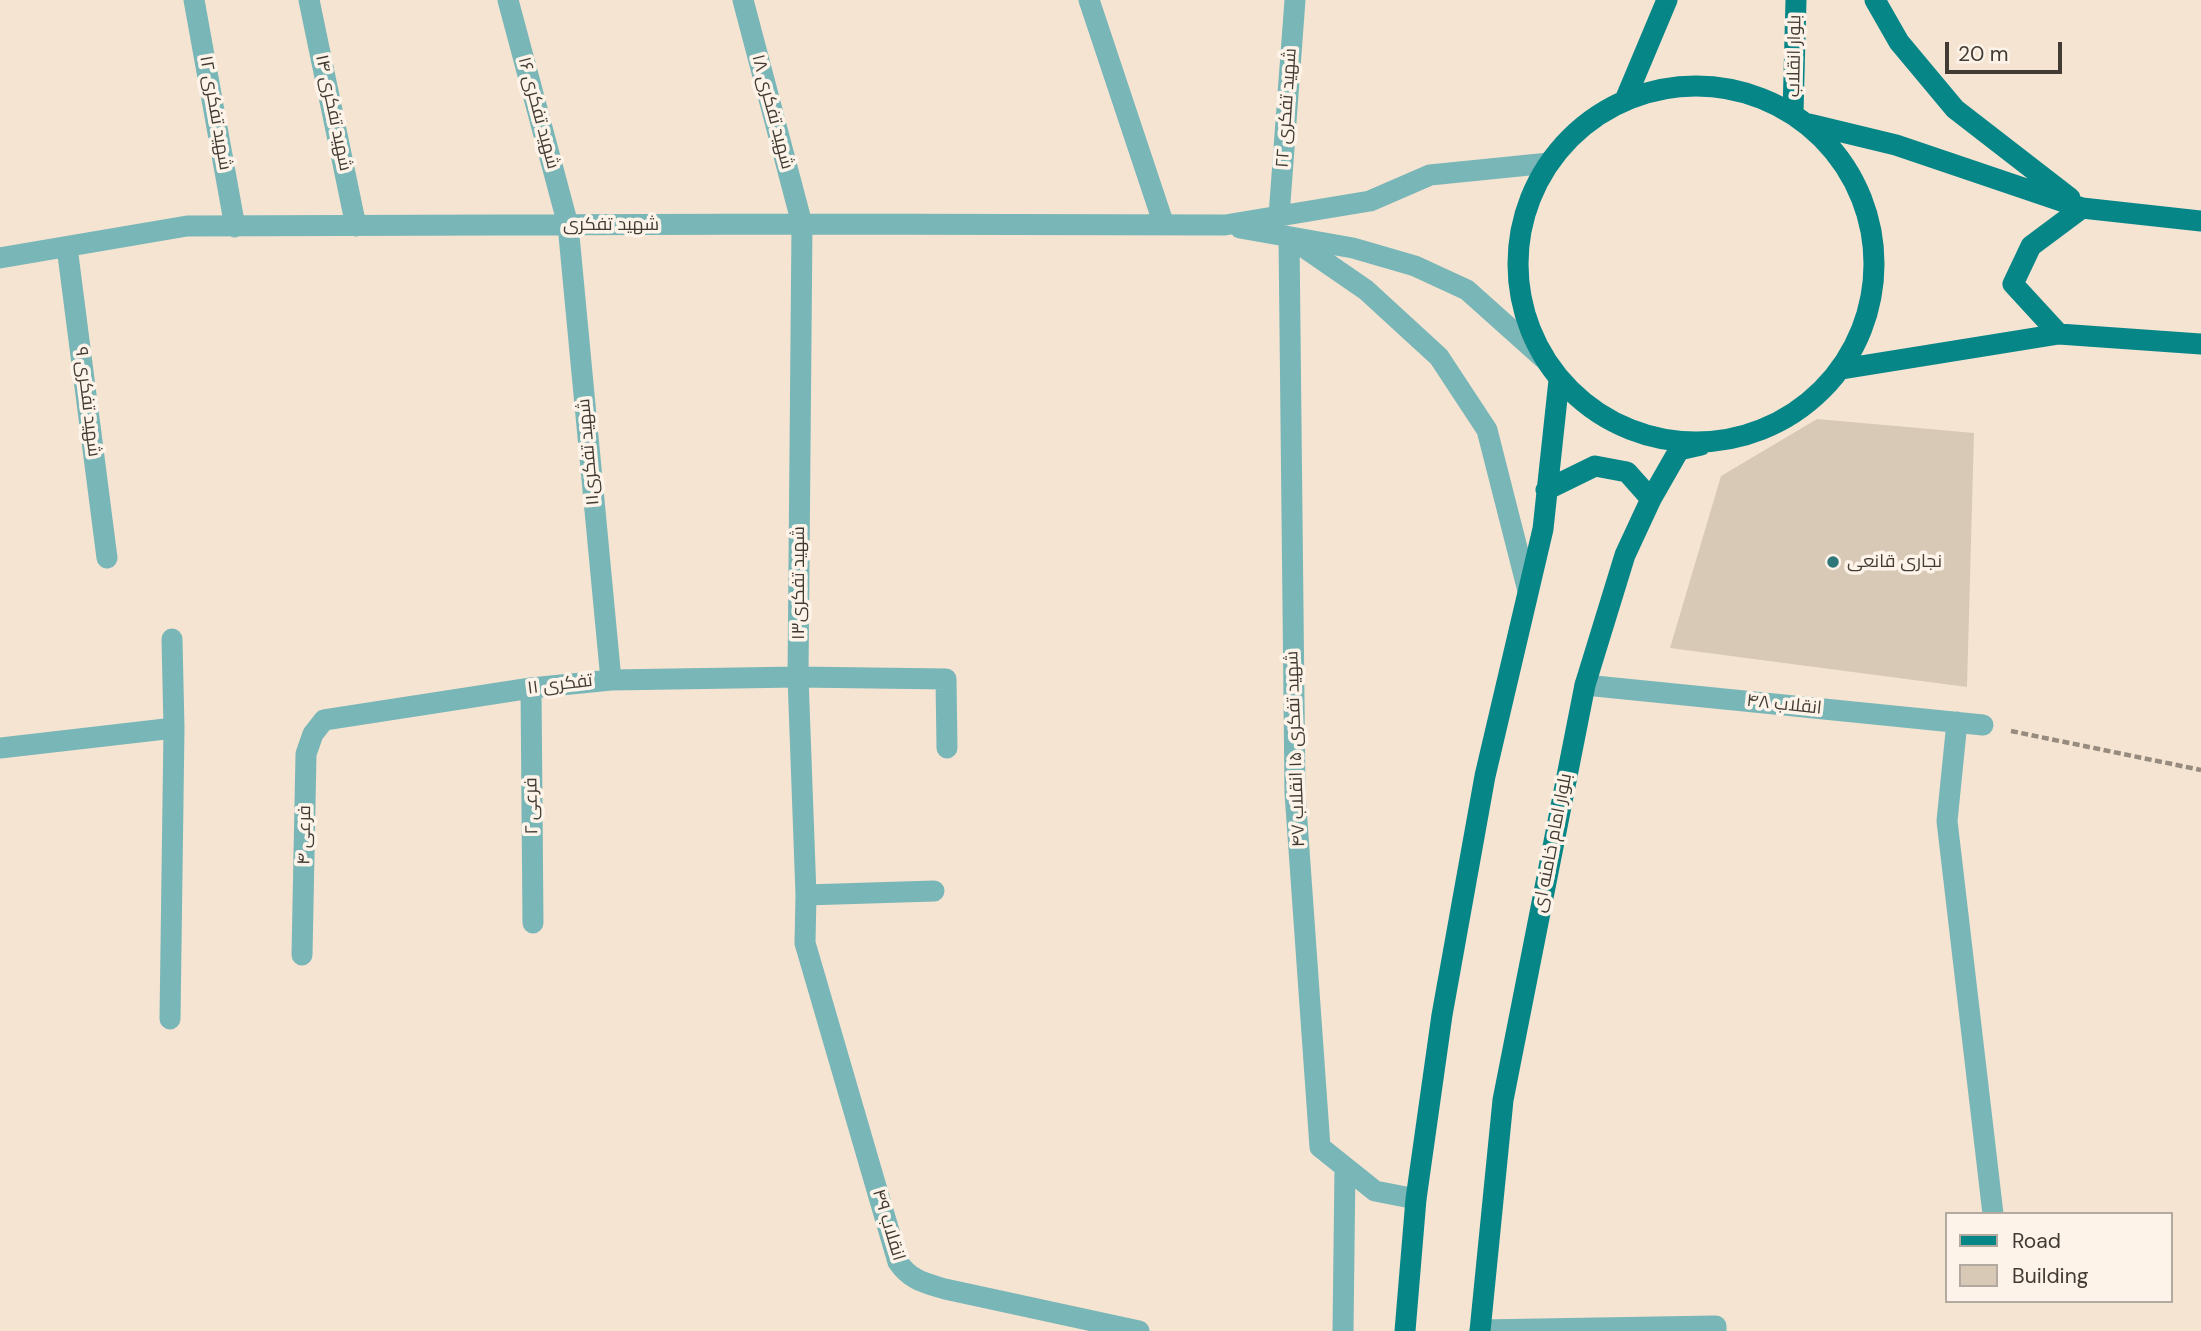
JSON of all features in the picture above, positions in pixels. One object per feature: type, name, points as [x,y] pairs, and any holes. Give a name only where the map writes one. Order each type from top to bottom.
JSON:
[{"type":"main road","points":[[1625,100],[1667,0]]},
{"type":"main road","name":"بلوار انقلاب","points":[[1796,0],[1801,118]]},
{"type":"main road","points":[[1875,0],[1899,42],[1955,109],[2082,208]]},
{"type":"main road","points":[[1801,118],[1845,164],[1868,213],[1875,266],[1867,320],[1842,369],[1804,408],[1756,433],[1703,444],[1649,438],[1600,416],[1559,380],[1543,358],[1523,310],[1517,260],[1526,209],[1549,163],[1583,126],[1625,100],[1682,85],[1740,90],[1801,118],[1896,145],[2082,208],[2201,221]]},
{"type":"main road","points":[[2059,334],[2013,284],[2031,246],[2082,208]]},
{"type":"main road","points":[[1842,369],[2059,334],[2201,344]]},
{"type":"main road","points":[[1405,1331],[1416,1199],[1442,1015],[1480,803],[1543,528],[1559,380]]},
{"type":"main road","name":"بلوار امام خامنه ای","points":[[1480,1331],[1503,1100],[1585,685],[1625,555],[1651,499],[1679,450],[1756,433]]},
{"type":"main road","points":[[1546,490],[1595,466],[1627,472],[1651,499]]},
{"type":"street","name":"شهید تفکری ۱۲","points":[[194,0],[235,227]]},
{"type":"street","name":"شهید تفکری ۱۴","points":[[310,0],[356,226]]},
{"type":"street","name":"شهید تفکری ۱۶","points":[[508,0],[568,225]]},
{"type":"street","name":"شهید تفکری ۱۸","points":[[743,0],[802,224]]},
{"type":"street","points":[[1089,0],[1164,225]]},
{"type":"street","name":"شهید تفکری ۲۲","points":[[1279,216],[1295,0]]},
{"type":"street","points":[[1225,225],[1370,201],[1430,175],[1549,163]]},
{"type":"street","name":"شهید تفکری۱۳","points":[[802,224],[798,677],[806,895],[805,943]]},
{"type":"street","name":"شهید تفکری۱۱","points":[[568,225],[611,680]]},
{"type":"street","name":"شهید تفکری","points":[[0,258],[187,226],[1225,225]]},
{"type":"street","points":[[1225,225],[1353,248],[1416,266],[1467,290],[1543,358]]},
{"type":"street","points":[[1289,237],[1366,290],[1439,357],[1487,430],[1528,591]]},
{"type":"street","name":"شهید تفکری ۱۵ انقلاب ۴۷","points":[[1289,237],[1295,793],[1320,1147],[1375,1191],[1416,1199]]},
{"type":"street","name":"شهید تفکری ۹","points":[[67,247],[107,558]]},
{"type":"street","points":[[170,1019],[174,728],[172,639]]},
{"type":"street","points":[[798,677],[946,679],[947,748]]},
{"type":"street","name":"تفکری ۱۱","points":[[324,720],[531,688],[611,680],[798,677]]},
{"type":"street","name":"انقلاب ۴۸","points":[[1585,685],[1983,725]]},
{"type":"street","name":"فرعی ۲","points":[[531,688],[533,923]]},
{"type":"street","name":"فرعی ۴","points":[[302,955],[306,754],[313,734],[324,720]]},
{"type":"street","points":[[1956,722],[1947,821],[1993,1212]]},
{"type":"street","points":[[0,748],[174,728]]},
{"type":"street","points":[[806,895],[934,891]]},
{"type":"street","name":"انقلاب ۴۹","points":[[805,943],[898,1262],[905,1274],[918,1282],[945,1289],[1139,1331]]},
{"type":"street","points":[[1343,1331],[1345,1167]]},
{"type":"street","points":[[1480,1331],[1716,1325],[1716,1331]]},
{"type":"path","points":[[1983,725],[2201,770]]},
{"type":"building","name":"نجاری قانعی","points":[[1817,419],[1974,433],[1967,687],[1670,648],[1721,476]]},
{"type":"place","name":"نجاری قانعی","points":[[1833,562]]}]
